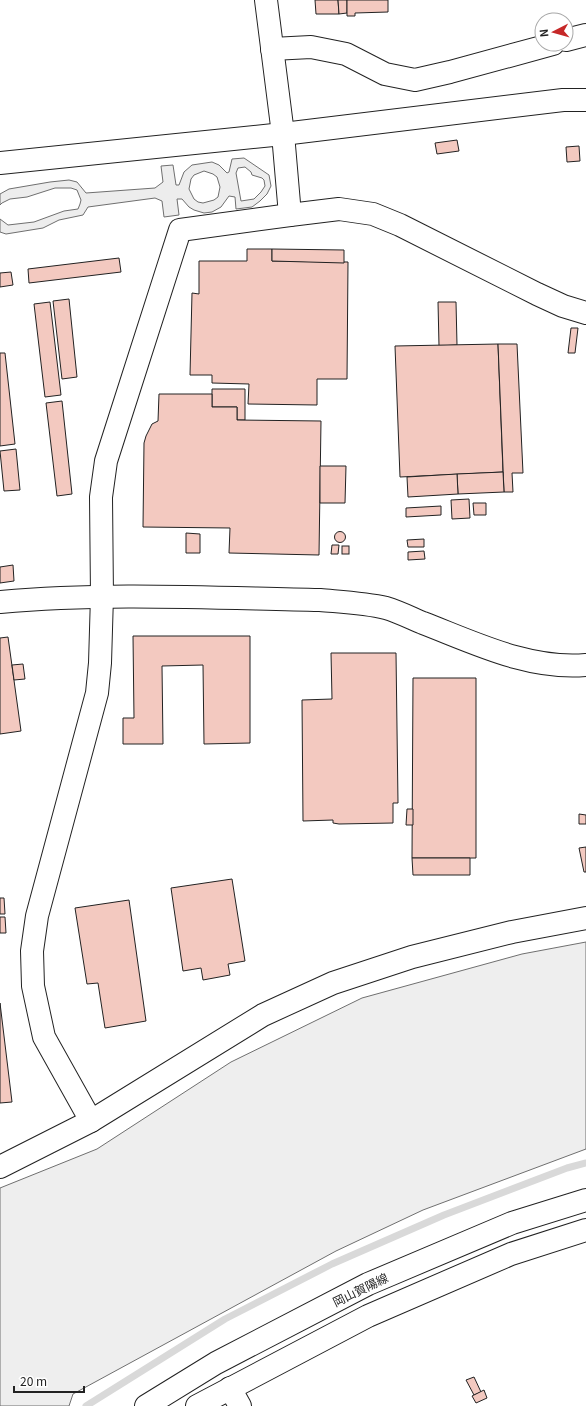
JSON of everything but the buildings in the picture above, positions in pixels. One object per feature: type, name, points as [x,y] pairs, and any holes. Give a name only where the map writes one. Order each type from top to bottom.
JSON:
[{"type":"street","points":[[266,0],[283,134],[290,214]]},
{"type":"street","points":[[574,38],[586,35]]},
{"type":"street","points":[[272,49],[311,47],[346,54],[385,74],[415,80],[534,49]]},
{"type":"street","points":[[0,162],[283,134],[562,100],[586,100]]},
{"type":"street","points":[[91,1121],[44,1037],[33,986],[32,951],[37,916],[97,693],[100,663],[102,596],[101,497],[106,461],[180,230],[290,214],[339,209],[374,214],[400,225],[537,294],[563,306],[586,312]]},
{"type":"street","points":[[0,602],[102,596],[354,602],[387,608],[498,652],[522,659],[546,664],[586,665]]},
{"type":"street","points":[[0,1167],[91,1121],[263,1015],[333,983],[412,957],[512,932],[586,918]]},
{"type":"street","name":"岡山賀陽線","points":[[146,1406],[216,1363],[368,1284],[512,1223],[586,1200]]},
{"type":"street","points":[[197,1406],[235,1397],[368,1316],[511,1254],[586,1230]]},
{"type":"shaded area","points":[[244,158],[269,175],[271,186],[267,194],[252,207],[236,209],[235,197],[229,196],[221,207],[212,212],[204,213],[189,207],[182,199],[177,199],[179,215],[164,217],[162,201],[155,198],[88,207],[83,215],[59,220],[43,228],[6,234],[0,232],[0,219],[8,225],[34,222],[64,211],[78,209],[81,200],[77,190],[71,188],[55,188],[27,197],[10,199],[0,205],[0,194],[9,189],[69,180],[77,182],[86,193],[155,188],[163,182],[161,166],[173,165],[176,185],[179,185],[184,172],[192,165],[212,162],[219,165],[227,173],[229,172],[232,159]],"holes":[[[245,167],[251,172],[252,175],[262,178],[265,186],[254,199],[241,201],[236,173],[238,168]],[[204,171],[217,177],[220,187],[218,197],[214,200],[203,203],[194,199],[189,189],[191,179],[194,175]]]},
{"type":"shaded area","points":[[586,942],[586,1149],[423,1210],[336,1251],[73,1394],[69,1406],[0,1406],[0,1188],[97,1149],[231,1062],[362,998],[522,954]]},
{"type":"waterway","points":[[86,1406],[225,1319],[332,1264],[444,1215],[567,1168],[586,1163]]}]
